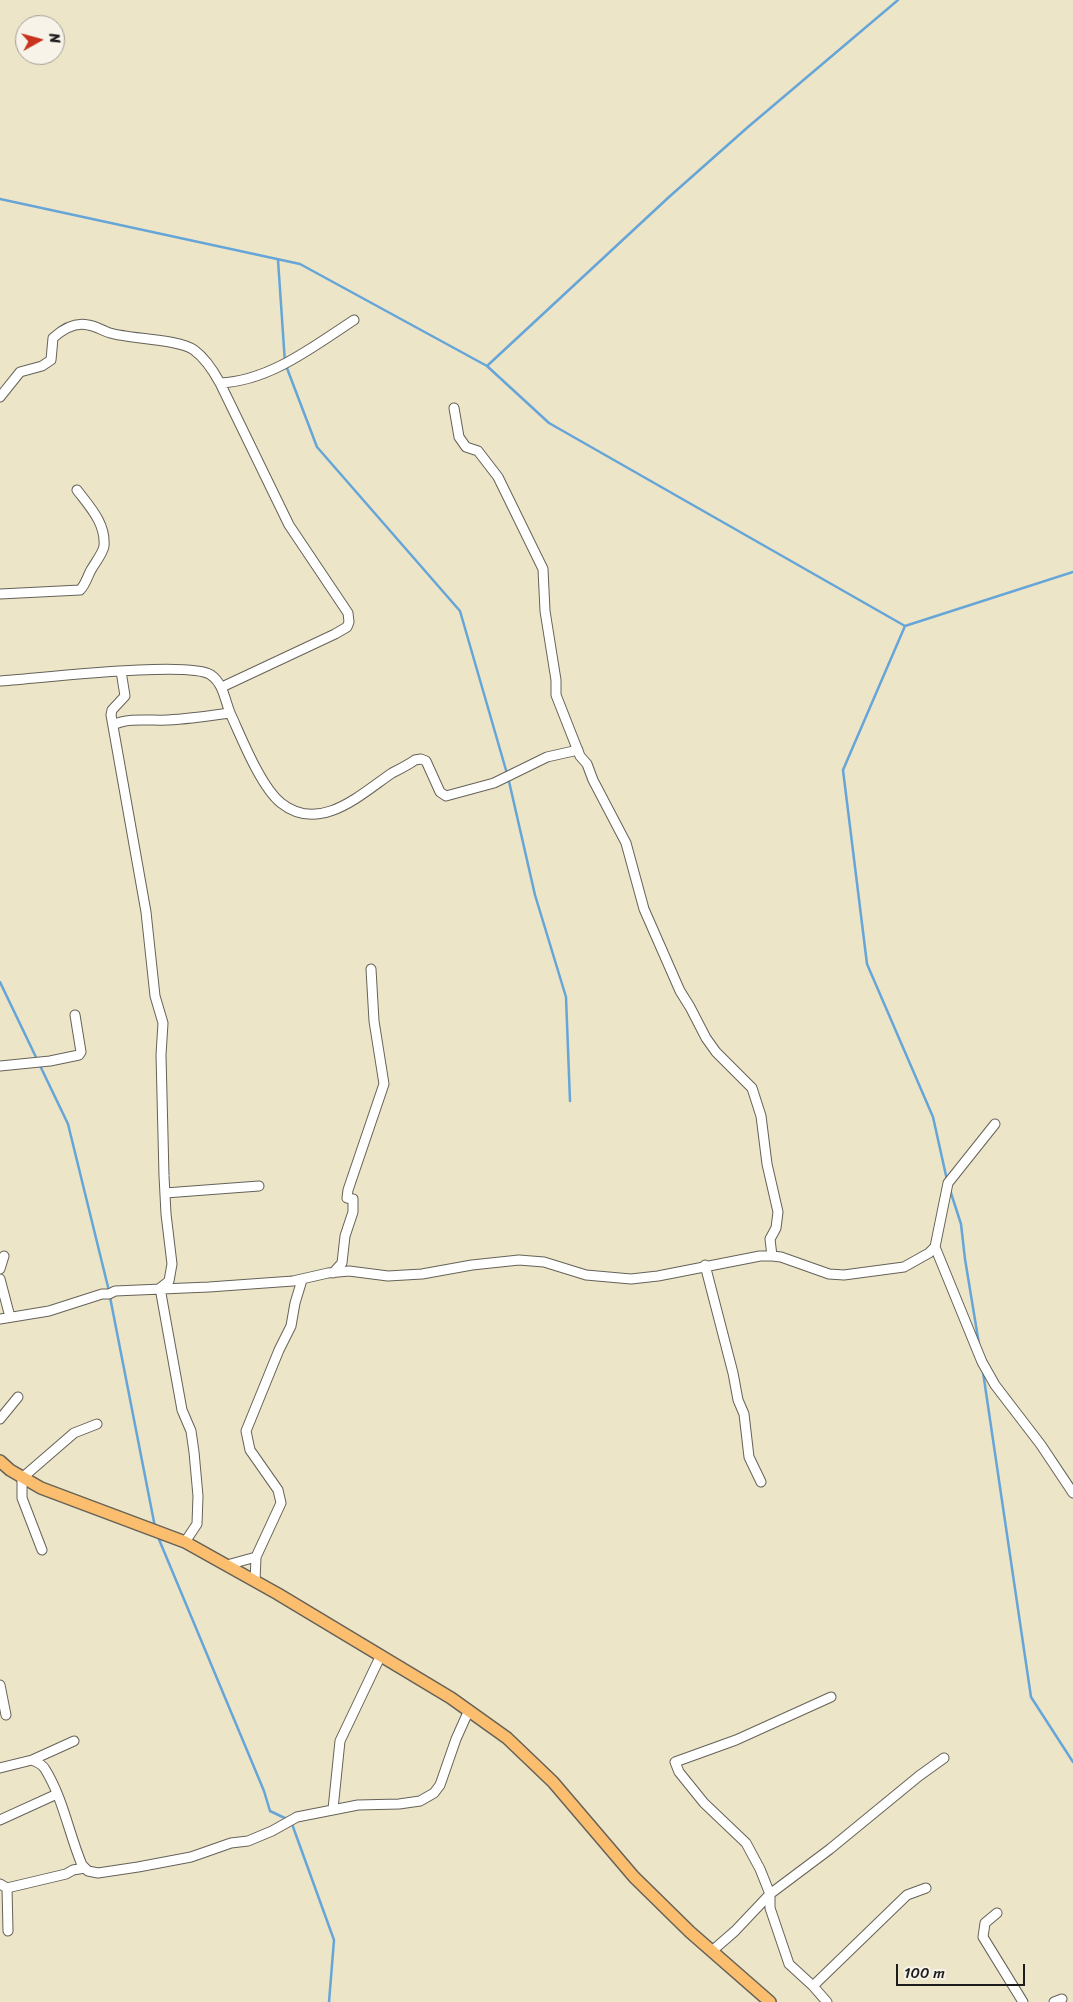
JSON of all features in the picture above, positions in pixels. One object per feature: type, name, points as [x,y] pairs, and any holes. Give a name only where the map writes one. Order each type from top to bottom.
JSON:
[{"type":"main road","points":[[0,1461],[22,1478],[41,1488],[185,1542],[255,1580],[469,1710],[508,1738],[553,1782],[634,1877],[712,1951],[770,2002]]},
{"type":"street","points":[[220,383],[249,378],[285,363],[315,347],[354,320]]},
{"type":"street","points":[[0,397],[20,372],[42,366],[51,360],[53,338],[62,330],[73,326],[88,325],[110,333],[181,344],[194,350],[213,371],[289,525],[348,613],[350,622],[347,627],[312,646],[222,688]]},
{"type":"street","points":[[454,408],[459,437],[466,446],[478,451],[498,477],[543,570],[546,612],[556,680],[556,695],[580,756],[587,764],[593,780],[626,843],[644,909],[680,992],[716,1052],[752,1088],[760,1116],[767,1164],[778,1212],[776,1228],[770,1239],[772,1256]]},
{"type":"street","points":[[0,594],[80,590],[84,586],[88,574],[104,547],[103,534],[98,517],[77,490]]},
{"type":"street","points":[[0,682],[121,671],[181,669],[210,674],[222,688],[230,713],[264,781],[272,793],[282,803],[306,814],[320,814],[336,810],[415,760],[421,759],[426,762],[440,792],[446,796],[494,783],[547,757],[578,750]]},
{"type":"street","points":[[121,671],[125,696],[112,710],[113,725],[146,912],[155,996],[163,1024],[165,1193],[172,1264],[169,1281],[160,1288]]},
{"type":"street","points":[[113,725],[118,722],[202,718],[230,713]]},
{"type":"street","points":[[333,1273],[342,1263],[345,1236],[353,1212],[353,1199],[348,1198],[348,1190],[384,1084],[374,1021],[371,970]]},
{"type":"street","points":[[0,1066],[50,1061],[79,1055],[74,1015]]},
{"type":"street","points":[[0,1319],[49,1311],[115,1291],[209,1287],[302,1280],[349,1271],[388,1276],[403,1275],[519,1260],[544,1262],[586,1275],[631,1279],[658,1276],[760,1256],[781,1257],[829,1274],[844,1275],[904,1267],[929,1253],[935,1247],[948,1183],[995,1124]]},
{"type":"street","points":[[165,1193],[259,1186]]},
{"type":"street","points":[[935,1247],[982,1362],[995,1385],[1041,1445],[1073,1493]]},
{"type":"street","points":[[0,1269],[4,1256]]},
{"type":"street","points":[[706,1266],[738,1400],[744,1414],[749,1457],[761,1482]]},
{"type":"street","points":[[0,1279],[10,1317]]},
{"type":"street","points":[[255,1580],[256,1557],[281,1503],[278,1490],[250,1450],[246,1431],[278,1350],[291,1326],[302,1280]]},
{"type":"street","points":[[160,1288],[182,1410],[191,1431],[194,1452],[198,1496],[197,1524],[185,1542]]},
{"type":"street","points":[[0,1419],[18,1397]]},
{"type":"street","points":[[42,1550],[22,1498],[22,1478],[74,1433],[97,1424]]},
{"type":"street","points":[[227,1565],[256,1557]]},
{"type":"street","points":[[333,1809],[340,1741],[381,1655]]},
{"type":"street","points":[[0,1685],[6,1715]]},
{"type":"street","points":[[827,2002],[789,1964],[770,1908],[770,1894],[760,1869],[746,1843],[704,1803],[679,1772],[675,1762],[736,1740],[831,1697]]},
{"type":"street","points":[[8,1931],[4,1886],[66,1874],[73,1870],[85,1868],[98,1872],[192,1857],[231,1843],[254,1839],[297,1817],[370,1803],[407,1804],[428,1797],[440,1785],[456,1739],[469,1710]]},
{"type":"street","points":[[0,1768],[32,1760],[74,1741]]},
{"type":"street","points":[[712,1951],[770,1894],[944,1758]]},
{"type":"street","points":[[32,1760],[38,1762],[44,1768],[57,1794],[80,1860],[85,1868]]},
{"type":"street","points":[[0,1820],[57,1794]]},
{"type":"street","points":[[813,1986],[907,1896],[926,1888]]},
{"type":"street","points":[[997,1914],[985,1923],[983,1937],[1023,2002]]},
{"type":"waterway","points":[[487,366],[669,197],[748,127],[898,0]]},
{"type":"waterway","points":[[0,199],[300,264],[487,366],[549,423],[905,626],[1073,572]]},
{"type":"waterway","points":[[278,260],[285,363],[317,447],[460,611],[508,777],[535,895],[566,997],[570,1101]]},
{"type":"waterway","points":[[905,626],[843,770],[867,964],[933,1117],[947,1180]]},
{"type":"waterway","points":[[0,982],[68,1124],[109,1291]]},
{"type":"waterway","points":[[950,1190],[961,1224],[979,1344]]},
{"type":"waterway","points":[[110,1297],[155,1527]]},
{"type":"waterway","points":[[983,1372],[1031,1697],[1073,1762]]},
{"type":"waterway","points":[[158,1537],[264,1791],[270,1811],[289,1820]]},
{"type":"waterway","points":[[292,1824],[334,1940],[329,2002]]}]
